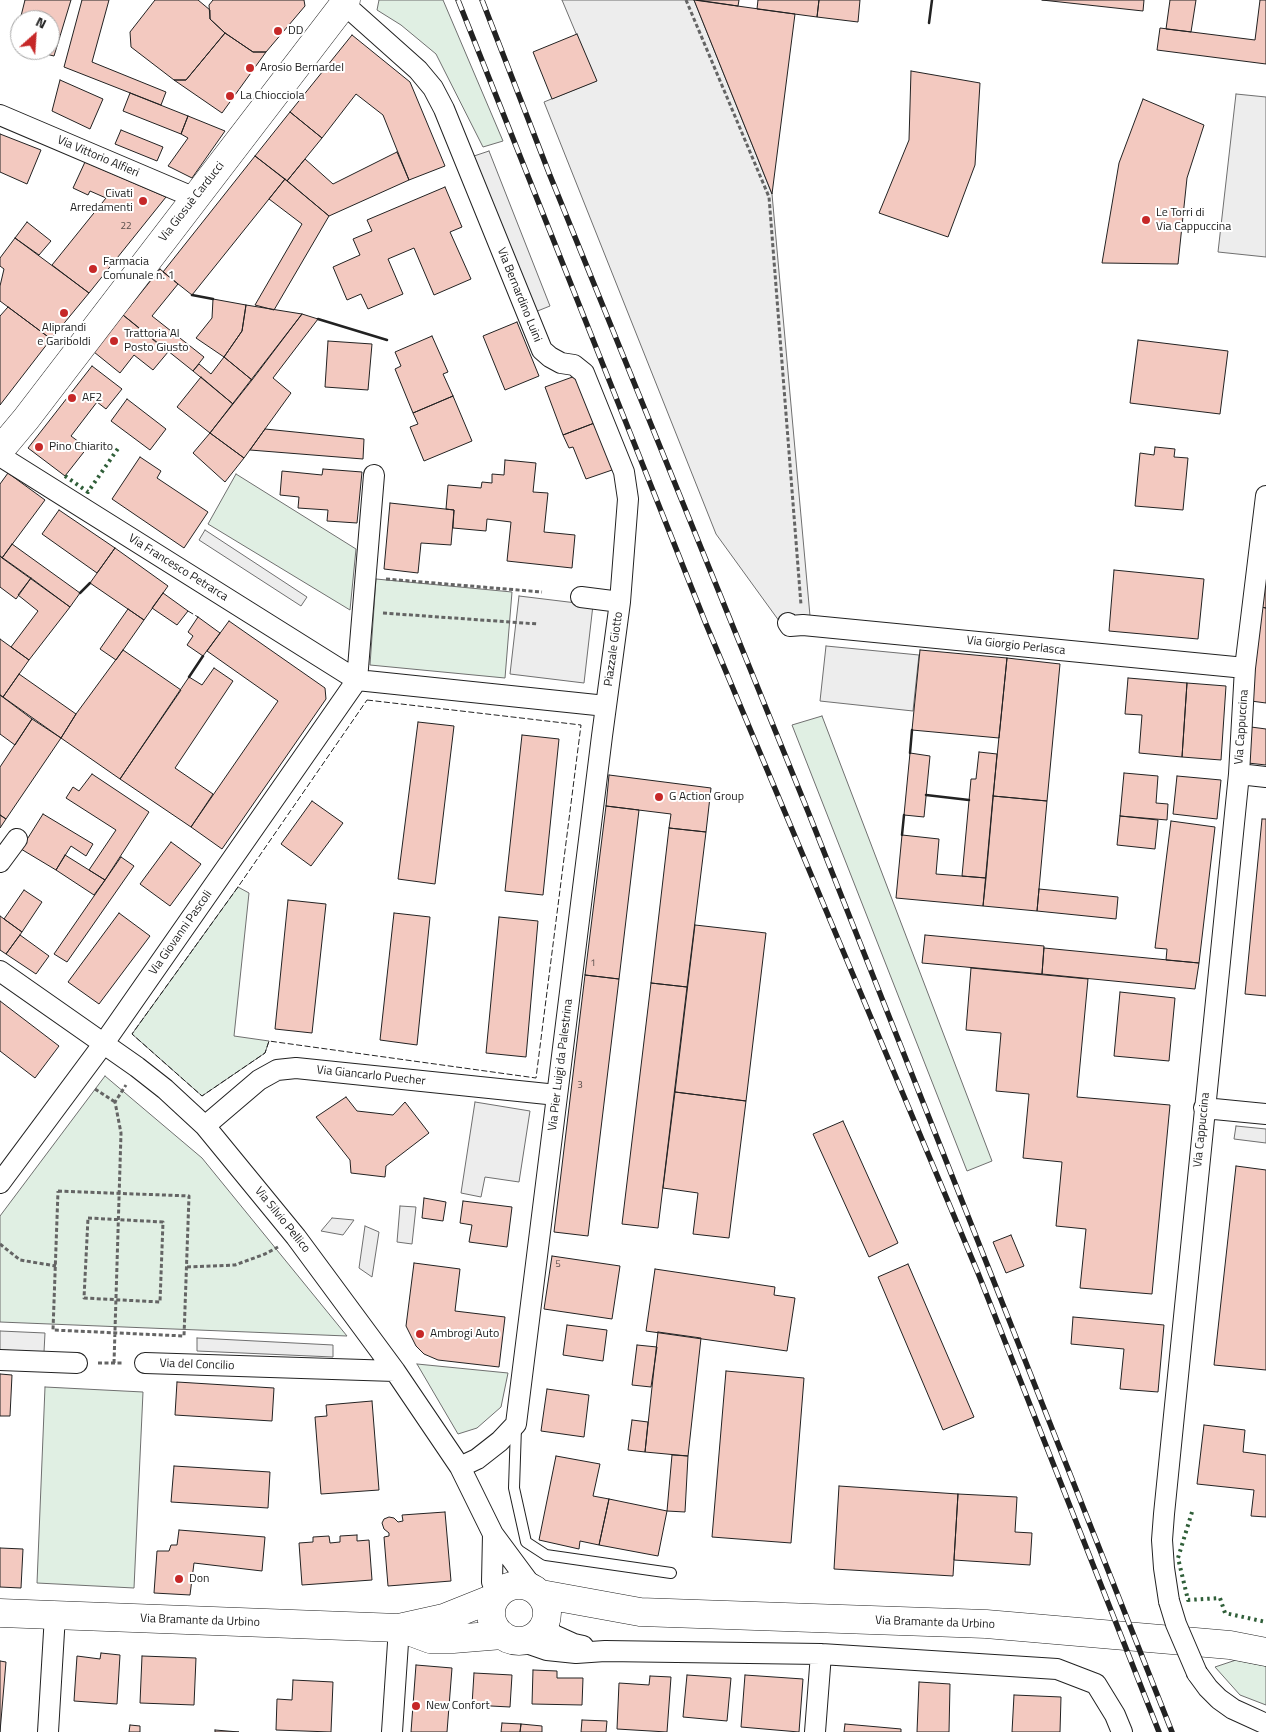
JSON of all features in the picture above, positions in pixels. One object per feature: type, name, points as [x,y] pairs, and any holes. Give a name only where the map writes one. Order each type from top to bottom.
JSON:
[{"type":"street","name":"Via Giosuè Carducci","points":[[0,450],[32,412],[345,2]]},
{"type":"street","name":"Via Bernardino Luini","points":[[345,2],[418,70],[433,88],[444,110],[542,350],[561,363],[574,365],[584,374],[624,472],[628,500],[620,602]]},
{"type":"street","name":"Via Vittorio Alfieri","points":[[0,115],[195,198]]},
{"type":"street","name":"Via Francesco Petrarca","points":[[0,456],[357,680],[606,706]]},
{"type":"street","points":[[357,680],[374,475]]},
{"type":"street","name":"Via Cappuccina","points":[[1266,496],[1246,668],[1239,774],[1162,1540],[1169,1601],[1176,1624],[1198,1673],[1208,1688],[1219,1699],[1233,1709],[1266,1724]]},
{"type":"street","name":"Piazzale Giotto","points":[[581,597],[620,602],[606,706]]},
{"type":"street","name":"Via Giorgio Perlasca","points":[[796,624],[1246,668]]},
{"type":"street","name":"Via Giovanni Pascoli","points":[[0,1183],[104,1043],[357,680]]},
{"type":"street","name":"Via Pier Luigi da Palestrina","points":[[516,1424],[606,706]]},
{"type":"street","points":[[1239,774],[1266,777]]},
{"type":"street","points":[[0,862],[17,839]]},
{"type":"street","name":"Via Silvio Pellico","points":[[0,971],[137,1067],[165,1089],[205,1126],[296,1237],[395,1371],[460,1467],[493,1534],[541,1606]]},
{"type":"street","name":"Via Giancarlo Puecher","points":[[205,1126],[259,1080],[277,1070],[296,1068],[556,1095]]},
{"type":"street","points":[[1204,1108],[1266,1114]]},
{"type":"street","points":[[0,1360],[77,1363]]},
{"type":"street","name":"Via del Concilio","points":[[145,1363],[395,1371]]},
{"type":"street","points":[[460,1467],[477,1459],[516,1424]]},
{"type":"street","name":"Via Silvio Pellico","points":[[493,1534],[492,1582],[496,1597]]},
{"type":"street","points":[[522,1584],[541,1606],[534,1637],[512,1638],[495,1628],[491,1618],[491,1608],[496,1597],[503,1589],[512,1585],[522,1584]]},
{"type":"street","name":"Via Bramante da Urbino","points":[[0,1613],[399,1628],[444,1618],[496,1597]]},
{"type":"street","name":"Via Bramante da Urbino","points":[[541,1606],[580,1617],[640,1612],[986,1624],[1230,1645],[1266,1652]]},
{"type":"street","name":"Via Bramante da Urbino","points":[[541,1606],[554,1635],[574,1644],[605,1651]]},
{"type":"street","points":[[48,1732],[55,1615]]},
{"type":"street","points":[[392,1732],[399,1628]]},
{"type":"street","name":"Via Bramante da Urbino","points":[[399,1628],[430,1639],[512,1638],[547,1650],[576,1652],[821,1654],[1057,1669],[1096,1684],[1115,1715],[1122,1732]]},
{"type":"street","points":[[815,1732],[821,1654]]},
{"type":"lane","name":"Via Pier Luigi da Palestrina","points":[[516,1424],[514,1488],[526,1542],[546,1555],[671,1573]]},
{"type":"path","points":[[686,0],[769,197],[796,624]]},
{"type":"path","points":[[365,577],[542,592]]},
{"type":"path","points":[[362,612],[538,624]]},
{"type":"path","points":[[114,1363],[121,1133],[115,1102],[137,1067]]},
{"type":"path","points":[[58,1191],[190,1196],[184,1336],[53,1330],[56,1266],[58,1191]]},
{"type":"path","points":[[88,1218],[119,1220],[163,1222],[160,1302],[84,1298],[88,1218]]},
{"type":"path","points":[[187,1267],[234,1265],[265,1254],[296,1237]]},
{"type":"path","points":[[0,1244],[20,1260],[56,1266]]},
{"type":"path","name":"Via del Concilio","points":[[77,1363],[145,1363]]},
{"type":"green space","points":[[379,0],[443,0],[503,141],[483,147],[436,54],[401,25],[377,10]]},
{"type":"green space","points":[[236,474],[356,549],[350,610],[208,524]]},
{"type":"green space","points":[[376,579],[512,592],[505,678],[370,665]]},
{"type":"green space","points":[[822,716],[992,1161],[967,1171],[792,725]]},
{"type":"green space","points":[[238,887],[249,893],[234,1036],[269,1041],[265,1053],[202,1096],[132,1034]]},
{"type":"green space","points":[[105,1076],[202,1158],[347,1336],[0,1322],[0,1216]]},
{"type":"green space","points":[[417,1364],[508,1373],[501,1407],[477,1428],[458,1434]]},
{"type":"green space","points":[[45,1387],[143,1392],[134,1588],[37,1583]]},
{"type":"green space","points":[[1236,1660],[1266,1666],[1266,1705],[1240,1695],[1215,1667]]},
{"type":"shaded area","points":[[562,0],[694,0],[772,194],[810,616],[782,625],[716,534],[544,102],[596,81]]},
{"type":"shaded area","points":[[1236,94],[1266,97],[1266,257],[1218,252]]},
{"type":"shaded area","points":[[489,151],[550,306],[535,312],[474,156]]},
{"type":"shaded area","points":[[205,530],[307,597],[301,606],[199,540]]},
{"type":"shaded area","points":[[519,596],[593,605],[584,683],[510,674]]},
{"type":"shaded area","points":[[826,646],[919,655],[913,711],[820,701]]},
{"type":"shaded area","points":[[475,1102],[530,1111],[519,1182],[485,1177],[481,1197],[461,1193]]},
{"type":"shaded area","points":[[1236,1126],[1266,1129],[1266,1143],[1234,1139]]},
{"type":"shaded area","points":[[400,1206],[416,1207],[412,1244],[397,1242]]},
{"type":"shaded area","points":[[332,1218],[354,1220],[343,1235],[321,1231]]},
{"type":"shaded area","points":[[365,1226],[379,1232],[372,1277],[359,1268]]},
{"type":"shaded area","points":[[0,1331],[45,1333],[44,1352],[0,1350]]},
{"type":"shaded area","points":[[197,1338],[333,1345],[333,1357],[197,1351]]},
{"type":"building","points":[[25,0],[71,0],[60,36],[60,10],[22,10]]},
{"type":"building","points":[[82,0],[109,0],[92,62],[166,92],[161,105],[64,67]]},
{"type":"building","points":[[155,0],[198,0],[210,10],[210,19],[225,33],[186,80],[174,80],[131,47],[130,32]]},
{"type":"building","points":[[213,0],[304,0],[305,6],[266,52],[253,52],[225,33],[210,19],[209,5]]},
{"type":"building","points":[[694,0],[795,14],[772,194]]},
{"type":"building","points":[[697,0],[739,0],[738,6]]},
{"type":"building","points":[[758,0],[819,0],[817,17],[757,9]]},
{"type":"building","points":[[819,0],[860,0],[858,22],[817,17]]},
{"type":"building","points":[[1042,0],[1144,0],[1143,11]]},
{"type":"building","points":[[1170,0],[1196,0],[1191,32],[1166,29]]},
{"type":"building","points":[[1260,0],[1266,0],[1266,64],[1157,50],[1160,28],[1255,40]]},
{"type":"building","points":[[225,33],[253,52],[266,52],[222,113],[174,80],[186,80]]},
{"type":"building","points":[[577,34],[597,81],[552,99],[533,52]]},
{"type":"building","points":[[352,35],[410,82],[445,166],[409,180],[383,115],[356,94],[322,138],[290,112]]},
{"type":"building","points":[[911,71],[980,83],[975,165],[948,237],[879,213],[909,140]]},
{"type":"building","points":[[60,80],[103,99],[90,129],[52,111]]},
{"type":"building","points":[[130,93],[188,116],[181,134],[123,111]]},
{"type":"building","name":"Le Torri di Via Cappuccina","points":[[1143,99],[1204,125],[1187,178],[1178,264],[1102,263],[1119,163]]},
{"type":"building","points":[[290,112],[322,138],[287,181],[255,156]]},
{"type":"building","points":[[188,116],[225,131],[192,178],[168,166],[188,138],[181,134]]},
{"type":"building","points":[[121,130],[163,147],[157,161],[115,144]]},
{"type":"building","points":[[0,134],[41,150],[27,184],[0,172]]},
{"type":"building","points":[[397,152],[409,180],[329,216],[287,181],[305,159],[333,184]]},
{"type":"building","points":[[255,156],[285,179],[192,295],[163,272]]},
{"type":"building","points":[[85,162],[166,197],[89,293],[52,265],[106,198],[90,191],[88,195],[73,188]]},
{"type":"building","points":[[285,179],[329,216],[274,310],[255,305],[302,224],[269,199]]},
{"type":"building","points":[[445,187],[462,227],[450,232],[471,279],[434,295],[414,248],[388,259],[403,294],[368,309],[361,294],[347,300],[333,267],[360,255],[353,239],[372,231],[367,220]]},
{"type":"building","points":[[27,222],[51,241],[39,255],[15,238]]},
{"type":"building","points":[[15,238],[89,293],[51,339],[0,301],[0,286],[4,269],[0,266],[0,258]]},
{"type":"building","points":[[160,269],[178,284],[152,316],[204,357],[193,371],[123,315]]},
{"type":"building","points":[[213,299],[246,305],[242,331],[224,357],[196,338],[212,318]]},
{"type":"building","points":[[246,305],[302,314],[252,380],[224,357],[242,331]]},
{"type":"building","points":[[8,307],[51,339],[0,405],[0,316]]},
{"type":"building","points":[[302,314],[318,319],[273,378],[291,393],[244,458],[210,433]]},
{"type":"building","points":[[123,315],[168,352],[153,370],[134,355],[120,373],[94,352]]},
{"type":"building","points":[[517,322],[539,376],[505,390],[483,336]]},
{"type":"building","points":[[432,336],[448,372],[443,374],[453,396],[413,413],[395,369],[401,366],[395,352]]},
{"type":"building","points":[[1138,340],[1228,351],[1220,414],[1130,403]]},
{"type":"building","points":[[328,341],[372,344],[368,390],[325,387]]},
{"type":"building","points":[[224,357],[252,380],[233,404],[193,371],[199,364],[211,374]]},
{"type":"building","points":[[92,366],[122,389],[106,409],[97,402],[71,436],[87,448],[65,476],[28,448]]},
{"type":"building","points":[[578,375],[597,422],[563,435],[545,387]]},
{"type":"building","points":[[201,377],[233,404],[210,433],[177,407]]},
{"type":"building","points":[[453,396],[472,441],[424,461],[410,427],[418,424],[413,413]]},
{"type":"building","points":[[127,399],[166,429],[150,450],[111,421]]},
{"type":"building","points":[[597,422],[615,469],[586,479],[573,447],[569,448],[563,435]]},
{"type":"building","points":[[265,429],[364,439],[363,459],[250,450]]},
{"type":"building","points":[[210,433],[244,458],[225,482],[193,453]]},
{"type":"building","points":[[1155,447],[1175,449],[1174,457],[1188,458],[1183,510],[1135,506],[1140,453],[1154,455]]},
{"type":"building","points":[[140,457],[161,471],[157,478],[208,512],[184,548],[112,499]]},
{"type":"building","points":[[505,460],[536,463],[533,492],[548,493],[544,532],[575,535],[572,568],[507,561],[511,522],[487,519],[486,531],[453,528],[454,510],[446,509],[448,485],[481,488],[482,482],[492,483],[492,474],[504,475]]},
{"type":"building","points":[[323,469],[362,472],[357,523],[327,521],[328,510],[298,508],[299,497],[280,495],[282,471],[322,475]]},
{"type":"building","points":[[8,473],[45,500],[2,558],[0,556],[0,484]]},
{"type":"building","points":[[390,503],[454,510],[451,545],[421,543],[418,573],[384,569]]},
{"type":"building","points":[[59,510],[115,548],[97,573],[42,534]]},
{"type":"building","points":[[12,544],[80,593],[70,607],[2,558]]},
{"type":"building","points":[[115,548],[168,586],[144,620],[90,583]]},
{"type":"building","points":[[0,556],[31,578],[16,599],[0,587]]},
{"type":"building","points":[[1266,556],[1266,608],[1261,607]]},
{"type":"building","points":[[1114,570],[1204,579],[1198,639],[1109,631]]},
{"type":"building","points":[[31,578],[70,607],[29,660],[11,647],[38,611],[18,595]]},
{"type":"building","points":[[163,593],[188,611],[177,625],[152,608]]},
{"type":"building","points":[[1261,607],[1266,608],[1266,703],[1251,701]]},
{"type":"building","points":[[128,609],[144,620],[116,660],[100,649]]},
{"type":"building","points":[[198,617],[220,633],[203,656],[187,645],[193,636],[188,632]]},
{"type":"building","points":[[229,621],[325,688],[326,699],[222,849],[191,827],[278,701],[207,651]]},
{"type":"building","points":[[0,639],[29,660],[3,697],[0,695]]},
{"type":"building","points":[[123,650],[181,690],[120,779],[61,738],[76,714]]},
{"type":"building","points":[[920,650],[1007,658],[999,738],[912,730]]},
{"type":"building","points":[[1007,658],[1060,664],[1047,801],[993,796]]},
{"type":"building","points":[[214,668],[233,681],[175,768],[213,794],[191,827],[120,779],[189,677],[202,685]]},
{"type":"building","points":[[19,674],[76,714],[61,738],[3,697]]},
{"type":"building","points":[[1128,678],[1187,683],[1182,757],[1139,753],[1142,715],[1125,714]]},
{"type":"building","points":[[1187,683],[1226,686],[1221,760],[1182,757]]},
{"type":"building","points":[[0,695],[32,719],[15,745],[0,734]]},
{"type":"building","points":[[32,719],[61,738],[6,819],[0,815],[0,767]]},
{"type":"building","points":[[418,722],[454,726],[435,884],[398,879]]},
{"type":"building","points":[[1251,727],[1266,729],[1266,765],[1248,763]]},
{"type":"building","points":[[522,735],[559,739],[543,895],[505,891]]},
{"type":"building","points":[[979,752],[997,754],[986,878],[962,876],[971,779],[976,779]]},
{"type":"building","points":[[910,753],[930,756],[924,817],[904,815]]},
{"type":"building","points":[[1124,773],[1158,776],[1156,803],[1168,804],[1167,820],[1120,816]]},
{"type":"building","points":[[92,774],[149,812],[105,880],[89,870],[116,830],[66,798],[73,787],[79,791]]},
{"type":"building","name":"G Action Group","points":[[609,775],[711,788],[706,832],[669,828],[671,814],[606,806]]},
{"type":"building","points":[[1177,776],[1221,780],[1217,819],[1173,814]]},
{"type":"building","points":[[993,796],[1047,801],[1037,911],[983,906]]},
{"type":"building","points":[[312,801],[343,823],[311,866],[281,844]]},
{"type":"building","points":[[606,806],[639,810],[619,979],[585,975]]},
{"type":"building","points":[[43,814],[93,844],[86,856],[71,846],[56,870],[21,849]]},
{"type":"building","points":[[0,815],[6,819],[0,828]]},
{"type":"building","points":[[1120,816],[1158,820],[1155,849],[1117,845]]},
{"type":"building","points":[[1262,819],[1266,819],[1266,996],[1245,994]]},
{"type":"building","points":[[1171,821],[1215,827],[1199,963],[1166,960],[1167,949],[1155,948]]},
{"type":"building","points":[[669,828],[706,832],[687,987],[651,983]]},
{"type":"building","points":[[902,835],[939,839],[936,874],[986,878],[983,906],[896,898]]},
{"type":"building","points":[[171,842],[201,864],[170,906],[140,884]]},
{"type":"building","points":[[65,855],[105,880],[94,895],[56,870]]},
{"type":"building","points":[[121,857],[134,866],[67,962],[54,954]]},
{"type":"building","points":[[1039,889],[1118,897],[1116,919],[1037,911]]},
{"type":"building","points":[[24,890],[42,902],[22,932],[4,919]]},
{"type":"building","points":[[288,900],[326,904],[312,1033],[275,1029]]},
{"type":"building","points":[[119,913],[150,936],[99,1004],[68,982]]},
{"type":"building","points":[[394,913],[430,917],[417,1045],[380,1040]]},
{"type":"building","points":[[0,916],[22,932],[6,954],[0,950]]},
{"type":"building","points":[[499,917],[538,921],[526,1057],[486,1053]]},
{"type":"building","points":[[695,925],[766,933],[746,1101],[675,1092]]},
{"type":"building","points":[[20,935],[49,956],[36,974],[6,954]]},
{"type":"building","points":[[925,935],[1044,946],[1042,974],[922,963]]},
{"type":"building","points":[[1044,948],[1199,963],[1195,989],[1042,974]]},
{"type":"building","points":[[971,968],[1088,979],[1077,1097],[1170,1105],[1152,1294],[1080,1288],[1086,1229],[1056,1226],[1062,1162],[1023,1158],[1029,1094],[996,1091],[1001,1033],[966,1030]]},
{"type":"building","points":[[585,975],[619,979],[588,1236],[554,1232]]},
{"type":"building","points":[[651,983],[687,987],[658,1228],[622,1224]]},
{"type":"building","points":[[1120,992],[1175,998],[1169,1061],[1114,1056]]},
{"type":"building","points":[[0,1001],[59,1046],[35,1078],[0,1051]]},
{"type":"building","points":[[675,1092],[746,1101],[729,1238],[693,1234],[698,1193],[663,1188]]},
{"type":"building","points":[[346,1097],[357,1111],[393,1115],[405,1102],[429,1133],[386,1166],[385,1177],[351,1173],[350,1160],[316,1117]]},
{"type":"building","points":[[843,1121],[898,1243],[869,1257],[813,1134]]},
{"type":"building","points":[[1236,1166],[1266,1170],[1266,1370],[1214,1365]]},
{"type":"building","points":[[424,1198],[446,1202],[443,1221],[422,1218]]},
{"type":"building","points":[[463,1201],[512,1207],[507,1247],[469,1242],[472,1225],[460,1223]]},
{"type":"building","points":[[1011,1235],[1024,1266],[1006,1273],[993,1242]]},
{"type":"building","points":[[552,1256],[620,1266],[612,1319],[544,1309]]},
{"type":"building","points":[[414,1263],[460,1269],[455,1311],[505,1317],[499,1367],[438,1360],[424,1354],[416,1346],[406,1326]]},
{"type":"building","points":[[908,1264],[974,1417],[943,1430],[878,1277]]},
{"type":"building","points":[[655,1269],[775,1287],[774,1295],[795,1298],[787,1351],[646,1331]]},
{"type":"building","points":[[1073,1317],[1164,1325],[1158,1392],[1120,1389],[1124,1349],[1071,1344]]},
{"type":"building","points":[[567,1325],[607,1330],[603,1361],[563,1355]]},
{"type":"building","points":[[658,1332],[701,1338],[688,1456],[645,1452]]},
{"type":"building","points":[[637,1345],[657,1347],[651,1387],[632,1385]]},
{"type":"building","points":[[726,1371],[804,1378],[791,1543],[712,1537]]},
{"type":"building","points":[[0,1374],[12,1375],[10,1416],[0,1416]]},
{"type":"building","points":[[177,1382],[274,1388],[272,1421],[175,1415]]},
{"type":"building","points":[[547,1389],[589,1395],[584,1437],[541,1431]]},
{"type":"building","points":[[372,1401],[379,1490],[321,1494],[315,1417],[327,1416],[326,1405]]},
{"type":"building","points":[[632,1420],[648,1422],[645,1452],[628,1450]]},
{"type":"building","points":[[1204,1425],[1245,1430],[1243,1452],[1266,1455],[1266,1517],[1251,1516],[1254,1490],[1197,1484]]},
{"type":"building","points":[[672,1455],[688,1456],[685,1512],[667,1511]]},
{"type":"building","points":[[556,1456],[600,1464],[593,1496],[609,1499],[599,1545],[580,1541],[579,1549],[539,1540]]},
{"type":"building","points":[[174,1466],[270,1472],[268,1508],[171,1502]]},
{"type":"building","points":[[839,1486],[958,1494],[953,1576],[834,1569]]},
{"type":"building","points":[[958,1494],[1017,1497],[1015,1532],[1032,1533],[1030,1565],[954,1560]]},
{"type":"building","points":[[609,1499],[667,1511],[658,1556],[599,1545]]},
{"type":"building","points":[[445,1512],[451,1581],[388,1586],[384,1537],[389,1536],[389,1533],[384,1529],[382,1523],[384,1519],[394,1518],[398,1522],[403,1521],[402,1515]]},
{"type":"building","points":[[179,1530],[265,1537],[262,1571],[194,1563],[190,1595],[154,1593],[157,1551],[169,1551],[171,1545],[177,1545]]},
{"type":"building","points":[[357,1535],[357,1541],[369,1540],[372,1580],[302,1585],[299,1543],[313,1542],[313,1537],[329,1536],[330,1543],[340,1542],[340,1536]]},
{"type":"building","points":[[0,1548],[23,1549],[21,1588],[0,1587]]},
{"type":"building","points":[[101,1653],[120,1655],[117,1704],[74,1701],[77,1656],[100,1659]]},
{"type":"building","points":[[142,1656],[196,1658],[194,1705],[140,1703]]},
{"type":"building","points":[[0,1661],[6,1662],[0,1732]]},
{"type":"building","points":[[416,1665],[452,1668],[447,1732],[411,1732]]},
{"type":"building","points":[[533,1670],[557,1671],[557,1678],[583,1678],[582,1705],[532,1704]]},
{"type":"building","points":[[474,1673],[512,1675],[510,1707],[472,1705]]},
{"type":"building","points":[[687,1675],[731,1678],[727,1721],[683,1717]]},
{"type":"building","points":[[745,1675],[803,1679],[799,1732],[741,1727]]},
{"type":"building","points":[[650,1676],[671,1677],[667,1732],[617,1729],[619,1683],[649,1685]]},
{"type":"building","points":[[293,1680],[333,1682],[331,1732],[276,1730],[277,1699],[292,1700]]},
{"type":"building","points":[[919,1682],[950,1684],[949,1732],[917,1732]]},
{"type":"building","points":[[1014,1695],[1061,1697],[1060,1732],[1012,1732]]},
{"type":"building","points":[[582,1720],[607,1721],[606,1732],[581,1732]]},
{"type":"building","points":[[502,1723],[521,1724],[520,1732],[501,1732]]},
{"type":"building","points":[[521,1724],[542,1726],[542,1732],[520,1732]]},
{"type":"building","points":[[845,1724],[901,1729],[901,1732],[844,1732]]},
{"type":"building","points":[[130,1725],[140,1726],[140,1732],[129,1732]]},
{"type":"building","points":[[215,1730],[239,1732],[215,1732]]},
{"type":"railway","points":[[458,0],[706,624],[978,1273],[1159,1732]]},
{"type":"railway","points":[[482,0],[549,173],[809,814],[1172,1732]]},
{"type":"hedge","points":[[65,476],[88,492],[119,447]]},
{"type":"hedge","points":[[1192,1512],[1178,1558],[1188,1600],[1220,1598],[1225,1613],[1266,1622]]},
{"type":"fence","points":[[188,611],[198,617]]},
{"type":"fence","points":[[367,700],[581,725],[536,1078],[269,1041],[265,1053],[202,1096],[132,1034],[238,887],[367,700]]},
{"type":"wall","points":[[929,23],[932,0]]},
{"type":"wall","points":[[192,295],[213,299]]},
{"type":"wall","points":[[318,319],[387,340]]},
{"type":"wall","points":[[80,593],[90,583]]},
{"type":"wall","points":[[189,677],[203,656]]},
{"type":"wall","points":[[910,753],[912,730]]},
{"type":"wall","points":[[926,795],[969,800]]},
{"type":"wall","points":[[902,835],[904,815]]},
{"type":"place","name":"DD","points":[[278,31]]},
{"type":"place","name":"Arosio Bernardel","points":[[250,68]]},
{"type":"place","name":"La Chiocciola","points":[[230,96]]},
{"type":"place","name":"Civati Arredamenti","points":[[143,201]]},
{"type":"place","name":"Le Torri di Via Cappuccina","points":[[1146,220]]},
{"type":"place","name":"Farmacia Comunale n. 1","points":[[93,269]]},
{"type":"place","name":"Aliprandi e Gariboldi","points":[[64,313]]},
{"type":"place","name":"Trattoria Al Posto Giusto","points":[[114,341]]},
{"type":"place","name":"AF2","points":[[72,398]]},
{"type":"place","name":"Pino Chiarito","points":[[39,447]]},
{"type":"place","name":"G Action Group","points":[[659,797]]},
{"type":"place","name":"Ambrogi Auto","points":[[420,1334]]},
{"type":"place","name":"Don","points":[[179,1579]]},
{"type":"place","name":"New Confort","points":[[416,1706]]}]
